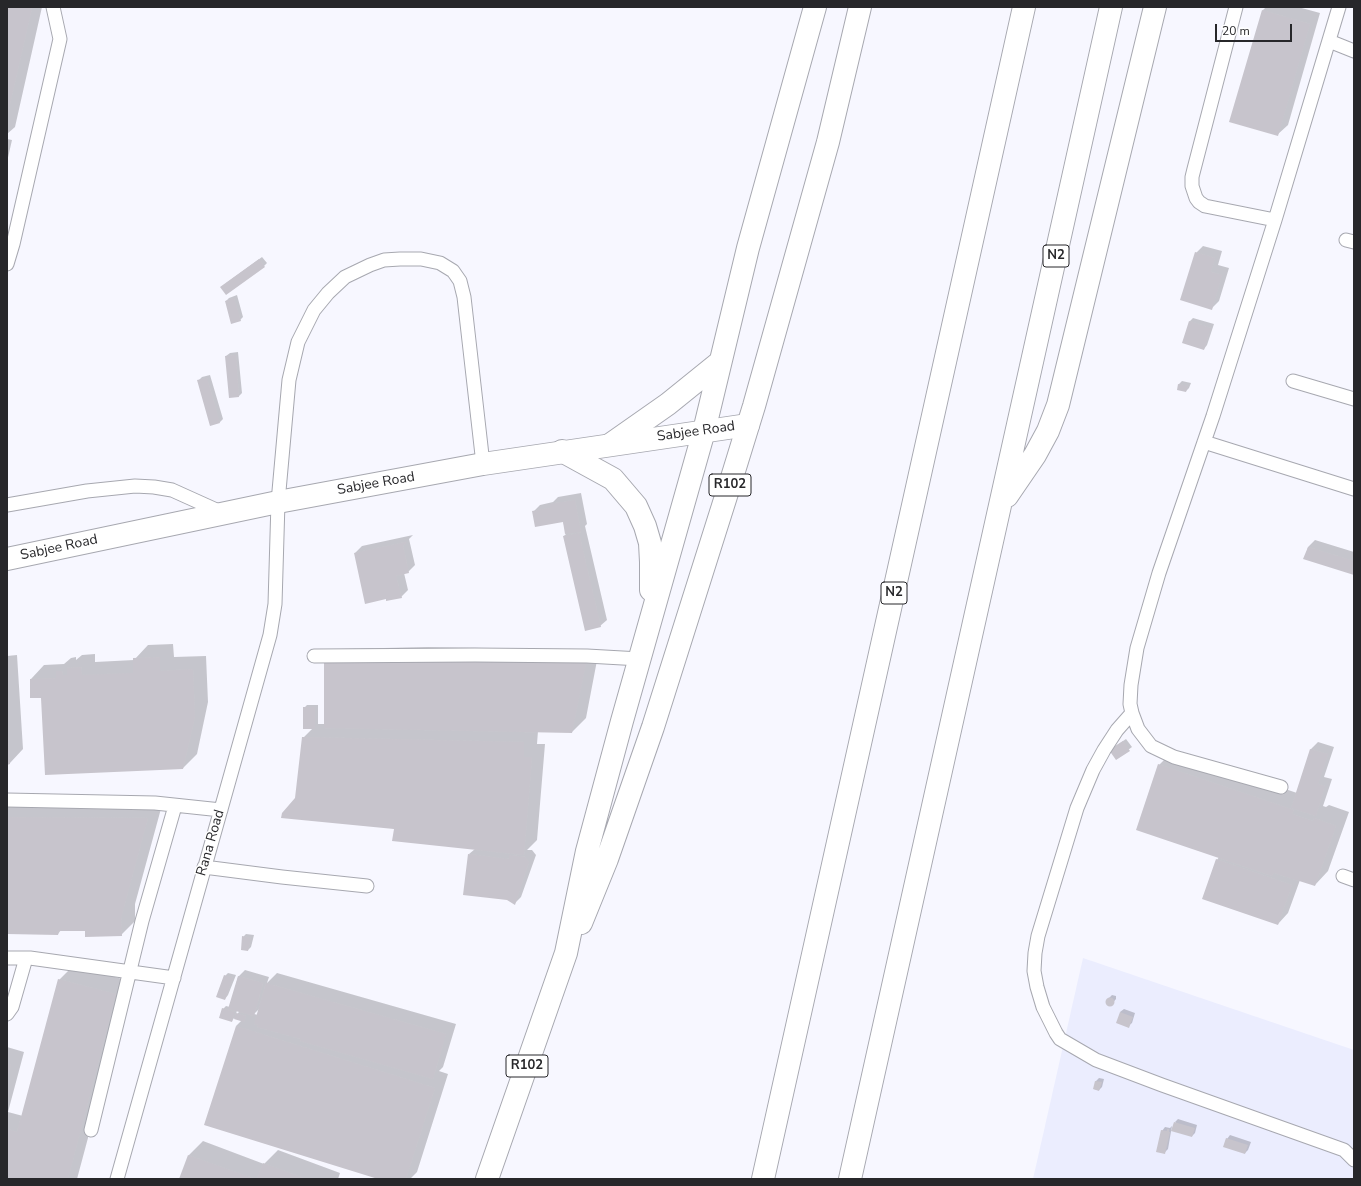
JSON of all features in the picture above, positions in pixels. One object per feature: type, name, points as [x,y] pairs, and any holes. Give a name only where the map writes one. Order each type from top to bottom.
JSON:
[{"type":"main road","name":"R102","points":[[487,1179],[566,953],[587,851],[704,431],[748,248],[816,7]]},
{"type":"main road","name":"R102","points":[[566,953],[594,894],[655,720],[748,425],[828,142],[860,7]]},
{"type":"main road","name":"N2","points":[[763,1179],[1024,7]]},
{"type":"main road","name":"N2","points":[[850,1179],[1111,7]]},
{"type":"main road","points":[[1001,506],[1035,455],[1048,431],[1058,405],[1155,7]]},
{"type":"main road","points":[[611,444],[688,389],[720,362]]},
{"type":"main road","name":"Sabjee Road","points":[[7,559],[278,502],[483,464],[562,451],[748,425]]},
{"type":"main road","points":[[562,451],[613,479],[636,506],[645,526],[650,543],[652,562],[651,620]]},
{"type":"lane","points":[[7,264],[13,244],[60,39],[52,7]]},
{"type":"lane","points":[[1236,7],[1192,177],[1192,186],[1196,198],[1205,206],[1275,220]]},
{"type":"lane","points":[[1281,787],[1174,757],[1151,746],[1138,729],[1132,712],[1130,704],[1131,685],[1137,648],[1159,573],[1204,442],[1275,220],[1339,7]]},
{"type":"lane","points":[[1329,41],[1354,51]]},
{"type":"lane","name":"Rana Road","points":[[117,1179],[270,635],[275,604],[278,502],[288,380],[298,342],[314,310],[328,293],[345,277],[356,270],[384,260],[400,259],[421,259],[440,263],[453,271],[460,282],[464,297],[483,464]]},
{"type":"lane","points":[[1292,381],[1354,399]]},
{"type":"lane","points":[[1204,442],[1354,489]]},
{"type":"lane","points":[[7,505],[87,491],[135,486],[172,490],[223,513]]},
{"type":"lane","points":[[314,656],[475,655],[640,659]]},
{"type":"lane","points":[[1132,712],[1104,750],[1093,770],[1077,808],[1038,936],[1034,971],[1037,987],[1044,1007],[1056,1033],[1060,1039],[1096,1060],[1162,1086],[1344,1150],[1354,1160]]},
{"type":"lane","points":[[7,800],[155,803],[220,810]]},
{"type":"lane","points":[[91,1130],[129,971],[175,806]]},
{"type":"lane","points":[[204,867],[367,886]]},
{"type":"lane","points":[[7,958],[26,958],[174,978]]},
{"type":"lane","points":[[7,1014],[12,1007],[26,958]]},
{"type":"shaded area","points":[[1083,958],[1354,1050],[1354,1179],[1033,1179]]},
{"type":"building","points":[[7,7],[32,8],[8,113],[7,113]]},
{"type":"building","points":[[1262,10],[1310,24],[1278,136],[1229,122]]},
{"type":"building","points":[[1195,252],[1215,258],[1211,272],[1222,275],[1212,310],[1180,300]]},
{"type":"building","points":[[259,259],[265,267],[226,295],[220,287]]},
{"type":"building","points":[[234,298],[241,321],[231,324],[225,301]]},
{"type":"building","points":[[1189,321],[1211,328],[1204,350],[1182,343]]},
{"type":"building","points":[[236,355],[239,397],[229,398],[225,356]]},
{"type":"building","points":[[207,378],[220,423],[210,426],[197,380]]},
{"type":"building","points":[[1178,384],[1188,386],[1186,392],[1177,390]]},
{"type":"building","points":[[575,500],[581,532],[565,534],[563,522],[535,527],[532,511],[550,508],[550,504]]},
{"type":"building","points":[[579,533],[601,627],[585,631],[563,536]]},
{"type":"building","points":[[406,542],[406,544],[403,545],[409,573],[396,576],[402,598],[386,601],[386,599],[365,604],[354,553]]},
{"type":"building","points":[[1308,547],[1354,561],[1354,575],[1303,559]]},
{"type":"building","points":[[160,657],[160,671],[193,669],[195,717],[183,769],[45,775],[41,698],[30,698],[30,679],[56,678],[56,671],[62,671],[63,675],[67,675],[67,668],[81,667],[82,675],[133,673],[133,658]]},
{"type":"building","points":[[413,660],[586,663],[572,733],[324,728],[324,662]]},
{"type":"building","points":[[303,707],[315,707],[315,729],[303,729]]},
{"type":"building","points":[[7,737],[10,764],[7,765]]},
{"type":"building","points":[[302,737],[524,742],[524,757],[532,757],[524,855],[392,841],[394,829],[281,818],[282,813],[295,798]]},
{"type":"building","points":[[1123,741],[1130,751],[1116,760],[1109,750]]},
{"type":"building","points":[[1310,749],[1328,754],[1318,784],[1325,786],[1316,816],[1291,808]]},
{"type":"building","points":[[1158,764],[1294,810],[1292,814],[1313,821],[1314,818],[1336,826],[1315,886],[1274,873],[1272,876],[1136,830]]},
{"type":"building","points":[[7,817],[148,818],[121,918],[122,936],[85,937],[85,931],[59,931],[58,935],[7,934]]},
{"type":"building","points":[[468,854],[509,859],[509,855],[525,857],[529,862],[515,905],[507,900],[463,895]]},
{"type":"building","points":[[1216,859],[1292,885],[1278,925],[1202,899]]},
{"type":"building","points":[[242,936],[251,938],[248,951],[241,950]]},
{"type":"building","points":[[224,975],[233,978],[225,1000],[216,997]]},
{"type":"building","points":[[238,976],[263,983],[254,1016],[228,1009]]},
{"type":"building","points":[[58,979],[116,994],[68,1179],[7,1179],[7,1129],[17,1132]]},
{"type":"building","points":[[266,983],[446,1034],[433,1079],[300,1041],[301,1039],[257,1027],[258,1025],[254,1024]]},
{"type":"building","points":[[1108,998],[1112,998],[1114,1002],[1112,1006],[1108,1006],[1106,1004],[1106,1000]]},
{"type":"building","points":[[222,1008],[235,1012],[232,1022],[219,1018]]},
{"type":"building","points":[[1120,1012],[1133,1017],[1129,1028],[1116,1023]]},
{"type":"building","points":[[236,1013],[246,1016],[244,1022],[234,1019]]},
{"type":"building","points":[[236,1026],[435,1088],[406,1179],[378,1179],[204,1125]]},
{"type":"building","points":[[7,1064],[11,1065],[7,1078]]},
{"type":"building","points":[[1095,1081],[1102,1082],[1099,1091],[1093,1089]]},
{"type":"building","points":[[1174,1122],[1195,1128],[1192,1137],[1171,1131]]},
{"type":"building","points":[[1167,1129],[1169,1129],[1170,1132],[1165,1154],[1156,1152],[1161,1130],[1167,1131]]},
{"type":"building","points":[[1226,1138],[1248,1145],[1245,1154],[1223,1147]]},
{"type":"building","points":[[188,1155],[255,1179],[179,1179]]},
{"type":"building","points":[[263,1163],[306,1179],[257,1179]]}]
